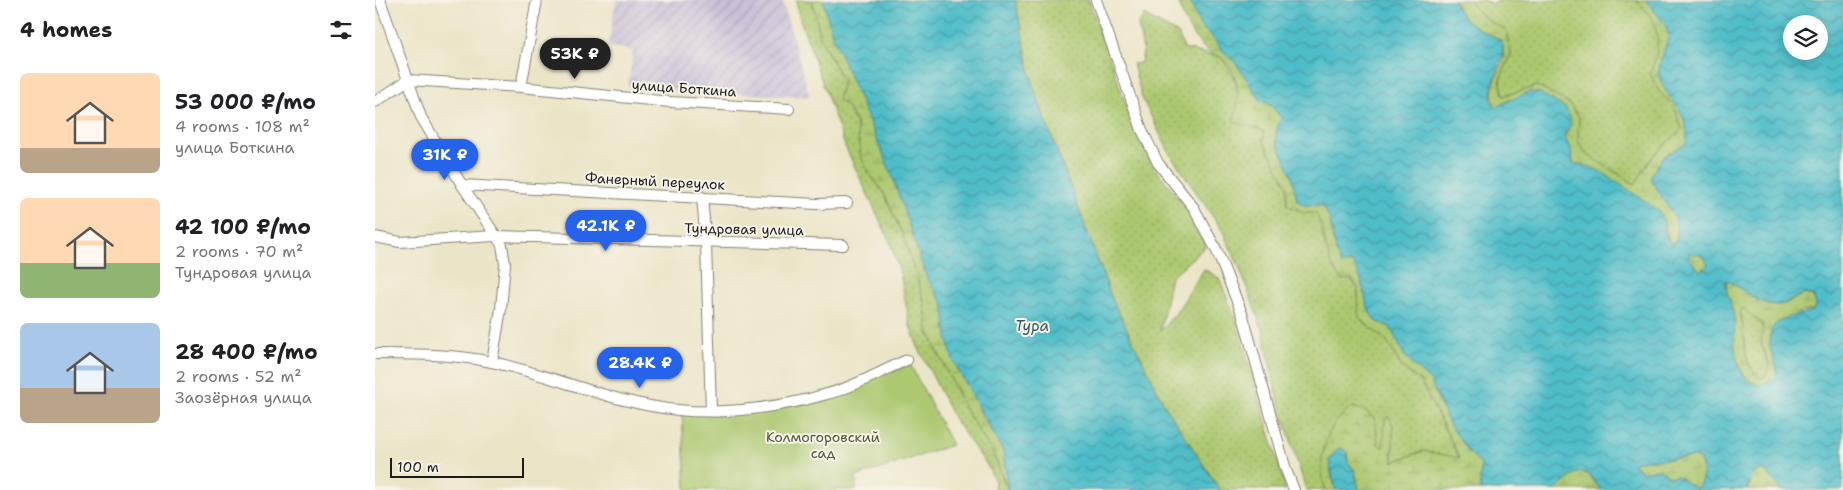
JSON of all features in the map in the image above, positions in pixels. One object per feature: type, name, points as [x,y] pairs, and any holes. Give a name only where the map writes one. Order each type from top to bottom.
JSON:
[{"type":"street","points":[[380,0],[421,117],[494,236],[502,244],[505,264],[501,309],[492,362]]},
{"type":"street","points":[[521,87],[537,0]]},
{"type":"street","points":[[1096,0],[1142,130],[1158,164],[1194,208],[1216,249],[1243,316],[1286,470],[1294,490]]},
{"type":"street","points":[[375,102],[408,80]]},
{"type":"street","name":"улица Боткина","points":[[408,80],[521,87],[670,102],[789,109]]},
{"type":"street","name":"Фанерный переулок","points":[[462,185],[817,204],[847,203]]},
{"type":"street","points":[[702,197],[706,243],[711,411]]},
{"type":"street","name":"Тундровая улица","points":[[375,237],[400,242],[494,236],[706,243],[843,245]]},
{"type":"street","points":[[375,354],[458,356],[492,362],[599,393],[677,410],[711,411],[781,405],[829,394],[907,360]]},
{"type":"shaded area","points":[[616,0],[782,0],[810,97],[628,87],[633,51],[608,46]]},
{"type":"green space","points":[[796,0],[812,0],[821,39],[843,81],[838,100],[847,106],[856,123],[861,156],[867,170],[885,195],[904,238],[924,300],[929,334],[966,411],[993,453],[1007,490],[994,490],[995,481],[987,465],[954,419],[918,347],[910,326],[900,273],[890,242],[845,146],[800,19]]},
{"type":"green space","points":[[812,0],[823,0],[832,34],[892,175],[927,278],[944,305],[947,337],[980,412],[1003,451],[1008,490],[993,453],[966,411],[929,334],[924,300],[904,238],[885,195],[867,170],[861,156],[856,123],[847,106],[838,100],[843,81],[821,39]]},
{"type":"green space","points":[[1015,0],[1089,0],[1136,133],[1154,167],[1191,213],[1206,246],[1171,277],[1160,331],[1176,313],[1204,269],[1219,278],[1236,319],[1286,490],[1220,490],[1165,406],[1112,299],[1033,86]]},
{"type":"green space","points":[[1179,0],[1190,0],[1201,27],[1211,35],[1223,51],[1236,63],[1261,101],[1271,105],[1281,117],[1276,133],[1277,142],[1292,175],[1297,200],[1322,205],[1329,214],[1333,241],[1347,264],[1352,262],[1356,269],[1372,316],[1374,319],[1390,327],[1404,354],[1431,381],[1440,405],[1467,449],[1481,465],[1480,490],[1359,490],[1355,471],[1348,462],[1347,452],[1330,470],[1336,490],[1326,490],[1322,467],[1325,443],[1336,422],[1344,413],[1354,407],[1367,412],[1375,419],[1378,444],[1383,448],[1385,419],[1388,416],[1393,425],[1393,462],[1423,451],[1460,458],[1421,382],[1402,367],[1387,342],[1359,318],[1358,289],[1352,279],[1341,280],[1335,271],[1328,255],[1316,213],[1304,213],[1287,205],[1287,186],[1264,142],[1264,131],[1233,121],[1238,95],[1232,70],[1227,63],[1208,51],[1197,39],[1185,21]]},
{"type":"green space","points":[[1454,0],[1470,0],[1480,14],[1490,22],[1506,30],[1511,54],[1500,79],[1503,96],[1537,86],[1568,103],[1579,117],[1578,140],[1586,154],[1635,184],[1653,156],[1682,129],[1674,106],[1658,90],[1650,74],[1656,53],[1657,34],[1655,25],[1644,8],[1636,0],[1646,0],[1664,23],[1669,34],[1659,72],[1665,88],[1681,111],[1687,132],[1686,144],[1664,156],[1652,181],[1676,219],[1678,235],[1675,243],[1669,242],[1664,220],[1635,196],[1603,173],[1591,167],[1573,163],[1571,148],[1564,136],[1569,131],[1510,99],[1496,108],[1492,95],[1494,84],[1503,62],[1502,41],[1467,20],[1457,8]]},
{"type":"green space","points":[[1470,0],[1483,0],[1492,4],[1502,0],[1636,0],[1646,8],[1658,30],[1658,90],[1674,106],[1682,129],[1653,156],[1635,184],[1602,167],[1587,155],[1578,141],[1579,117],[1537,86],[1503,96],[1500,79],[1511,54],[1506,31],[1480,14]]},
{"type":"green space","points":[[1144,15],[1178,34],[1184,49],[1221,57],[1231,72],[1237,87],[1238,103],[1233,121],[1264,131],[1264,142],[1288,186],[1287,205],[1304,213],[1316,212],[1322,225],[1325,246],[1358,289],[1359,318],[1387,342],[1402,367],[1421,382],[1460,459],[1423,451],[1393,462],[1393,444],[1385,420],[1384,449],[1378,444],[1375,419],[1331,431],[1322,467],[1326,490],[1306,490],[1276,392],[1263,331],[1238,264],[1222,230],[1170,154],[1142,98],[1133,64],[1141,63],[1143,51],[1138,24]]},
{"type":"green space","points":[[1690,251],[1702,255],[1708,266],[1702,271],[1698,269],[1689,257]]},
{"type":"green space","points":[[1726,280],[1754,298],[1769,304],[1787,303],[1804,294],[1813,296],[1816,304],[1813,310],[1800,312],[1770,349],[1776,366],[1776,375],[1773,379],[1760,386],[1750,381],[1744,375],[1739,365],[1732,336]],"holes":[[[1743,308],[1763,325],[1761,341],[1769,364],[1767,374],[1762,378],[1755,374],[1747,359],[1740,312]]]},
{"type":"green space","points":[[1744,308],[1763,325],[1761,345],[1769,364],[1768,374],[1762,378],[1755,374],[1747,359],[1740,312]]},
{"type":"green space","name":"Колмогоровский сад","points":[[910,364],[952,445],[856,477],[856,490],[686,490],[682,414],[830,397]]},
{"type":"green space","points":[[1697,457],[1700,460],[1703,473],[1701,482],[1696,489],[1677,477],[1671,477],[1663,472],[1642,472],[1633,463],[1637,461]]},
{"type":"green space","points":[[1760,470],[1768,472],[1782,490],[1747,490],[1754,474]]},
{"type":"green space","points":[[1582,472],[1589,475],[1601,490],[1555,490],[1574,474]]},
{"type":"water","name":"Тура","points":[[823,0],[1015,0],[1033,86],[1112,299],[1165,406],[1220,490],[1008,490],[1003,451],[953,360],[947,337],[944,305],[927,278],[892,175],[832,34]]},
{"type":"water","points":[[1190,0],[1454,0],[1457,8],[1467,20],[1502,41],[1502,58],[1492,91],[1495,107],[1529,92],[1540,93],[1566,108],[1571,124],[1564,136],[1571,148],[1573,163],[1591,167],[1603,173],[1657,209],[1662,217],[1666,236],[1671,244],[1677,240],[1676,219],[1652,181],[1651,175],[1664,156],[1686,144],[1687,132],[1681,112],[1660,80],[1659,68],[1669,34],[1664,23],[1646,0],[1843,0],[1843,490],[1782,490],[1768,473],[1760,470],[1754,474],[1746,490],[1601,490],[1589,474],[1582,472],[1574,474],[1555,490],[1480,490],[1481,465],[1449,424],[1431,381],[1404,354],[1390,327],[1372,317],[1360,277],[1352,262],[1341,265],[1332,227],[1322,205],[1304,205],[1297,200],[1292,175],[1277,142],[1276,133],[1281,117],[1271,105],[1261,101],[1236,63],[1223,51],[1211,35],[1201,27]],"holes":[[[1689,252],[1704,257],[1708,265],[1701,271],[1693,263]],[[1726,280],[1768,304],[1781,305],[1799,296],[1808,294],[1813,296],[1816,303],[1813,311],[1781,320],[1771,331],[1771,351],[1777,374],[1764,384],[1757,385],[1746,378],[1738,364],[1735,351],[1735,323]],[[1697,457],[1700,460],[1703,473],[1701,482],[1696,489],[1677,476],[1670,477],[1659,469],[1642,472],[1633,464],[1637,461]]]},
{"type":"water","points":[[1341,448],[1347,452],[1348,462],[1355,471],[1359,490],[1336,490],[1329,460],[1337,449]]}]
